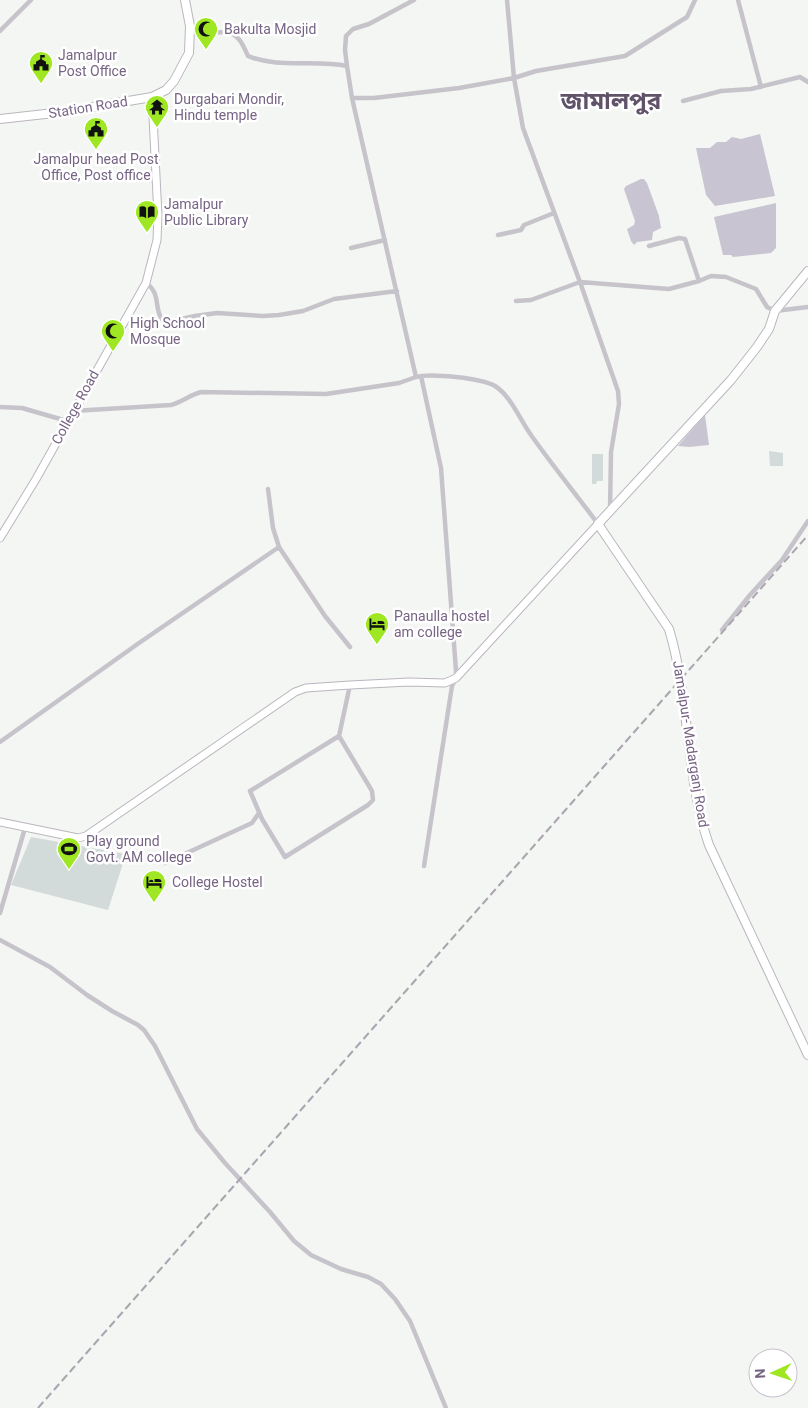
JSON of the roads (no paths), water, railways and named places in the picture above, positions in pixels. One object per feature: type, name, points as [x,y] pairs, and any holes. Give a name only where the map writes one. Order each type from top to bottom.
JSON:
[{"type":"main road","name":"Station Road","points":[[0,119],[63,112],[152,97],[166,90],[174,81],[189,53],[190,32],[185,0]]},
{"type":"main road","name":"College Road","points":[[0,538],[146,283],[158,240],[152,97]]},
{"type":"main road","points":[[0,822],[78,838],[86,836],[295,692],[306,688],[350,685],[409,682],[445,683],[456,678],[731,380],[769,329],[775,311],[808,271]]},
{"type":"main road","name":"Jamalpur- Madarganj Road","points":[[598,524],[669,629],[674,645],[683,697],[701,821],[709,845],[808,1055]]},
{"type":"street","points":[[0,31],[31,0]]},
{"type":"street","points":[[414,0],[369,24],[352,29],[346,36],[344,50],[352,98],[440,468],[456,678],[452,686],[424,866]]},
{"type":"street","points":[[507,0],[514,78],[523,128],[618,391],[619,404],[611,460],[610,510]]},
{"type":"street","points":[[352,98],[374,98],[459,88],[514,78],[536,71],[624,56],[687,17],[694,0]]},
{"type":"street","points":[[738,0],[761,87]]},
{"type":"street","points":[[190,32],[228,32],[234,34],[240,38],[248,56],[256,60],[292,64],[334,63],[347,66]]},
{"type":"street","points":[[683,101],[721,91],[752,89],[800,77],[808,82]]},
{"type":"street","points":[[498,235],[521,230],[524,225],[554,213]]},
{"type":"street","points":[[649,246],[679,238],[685,239],[698,281]]},
{"type":"street","points":[[351,248],[385,240]]},
{"type":"street","points":[[516,301],[531,300],[580,282],[669,289],[712,276],[726,277],[756,289],[767,307],[775,311],[808,307]]},
{"type":"street","points":[[146,283],[154,290],[160,316],[167,322],[217,313],[263,316],[279,315],[303,311],[334,299],[397,292]]},
{"type":"street","points":[[73,411],[172,405],[180,403],[189,395],[201,392],[326,394],[399,383],[418,377],[472,379],[494,386],[504,394],[531,435],[598,524]]},
{"type":"street","points":[[0,407],[22,408],[68,421]]},
{"type":"street","points":[[268,489],[273,528],[279,547],[320,609],[350,647]]},
{"type":"street","points":[[722,630],[750,595],[782,560],[808,522]]},
{"type":"street","points":[[0,742],[139,643],[279,547]]},
{"type":"street","points":[[339,736],[250,791],[259,813],[284,857],[368,805],[373,800],[372,791],[339,736],[350,685]]},
{"type":"street","points":[[252,823],[259,813]]},
{"type":"street","points":[[165,863],[252,823],[265,824]]},
{"type":"street","points":[[0,913],[25,828]]},
{"type":"street","points":[[0,940],[50,967],[87,995],[112,1011],[138,1024],[144,1030],[155,1046],[197,1129],[294,1241],[312,1255],[341,1269],[368,1277],[381,1284],[395,1300],[410,1321],[446,1408]]},
{"type":"railway","points":[[38,1408],[808,535]]},
{"type":"place","name":"Bakulta Mosjid","points":[[206,50]]},
{"type":"place","name":"Jamalpur Post Office","points":[[41,84]]},
{"type":"place","name":"Durgabari Mondir, Hindu temple","points":[[157,128]]},
{"type":"place","name":"Jamalpur head Post Office, Post office","points":[[96,150]]},
{"type":"place","name":"Jamalpur Public Library","points":[[147,233]]},
{"type":"place","name":"High School Mosque","points":[[113,352]]},
{"type":"place","name":"Panaulla hostel am college","points":[[377,645]]},
{"type":"place","name":"Play ground Govt. AM college","points":[[69,870]]},
{"type":"place","name":"College Hostel","points":[[154,903]]},
{"type":"district","name":"জামালপুর","points":[[611,101]]}]
